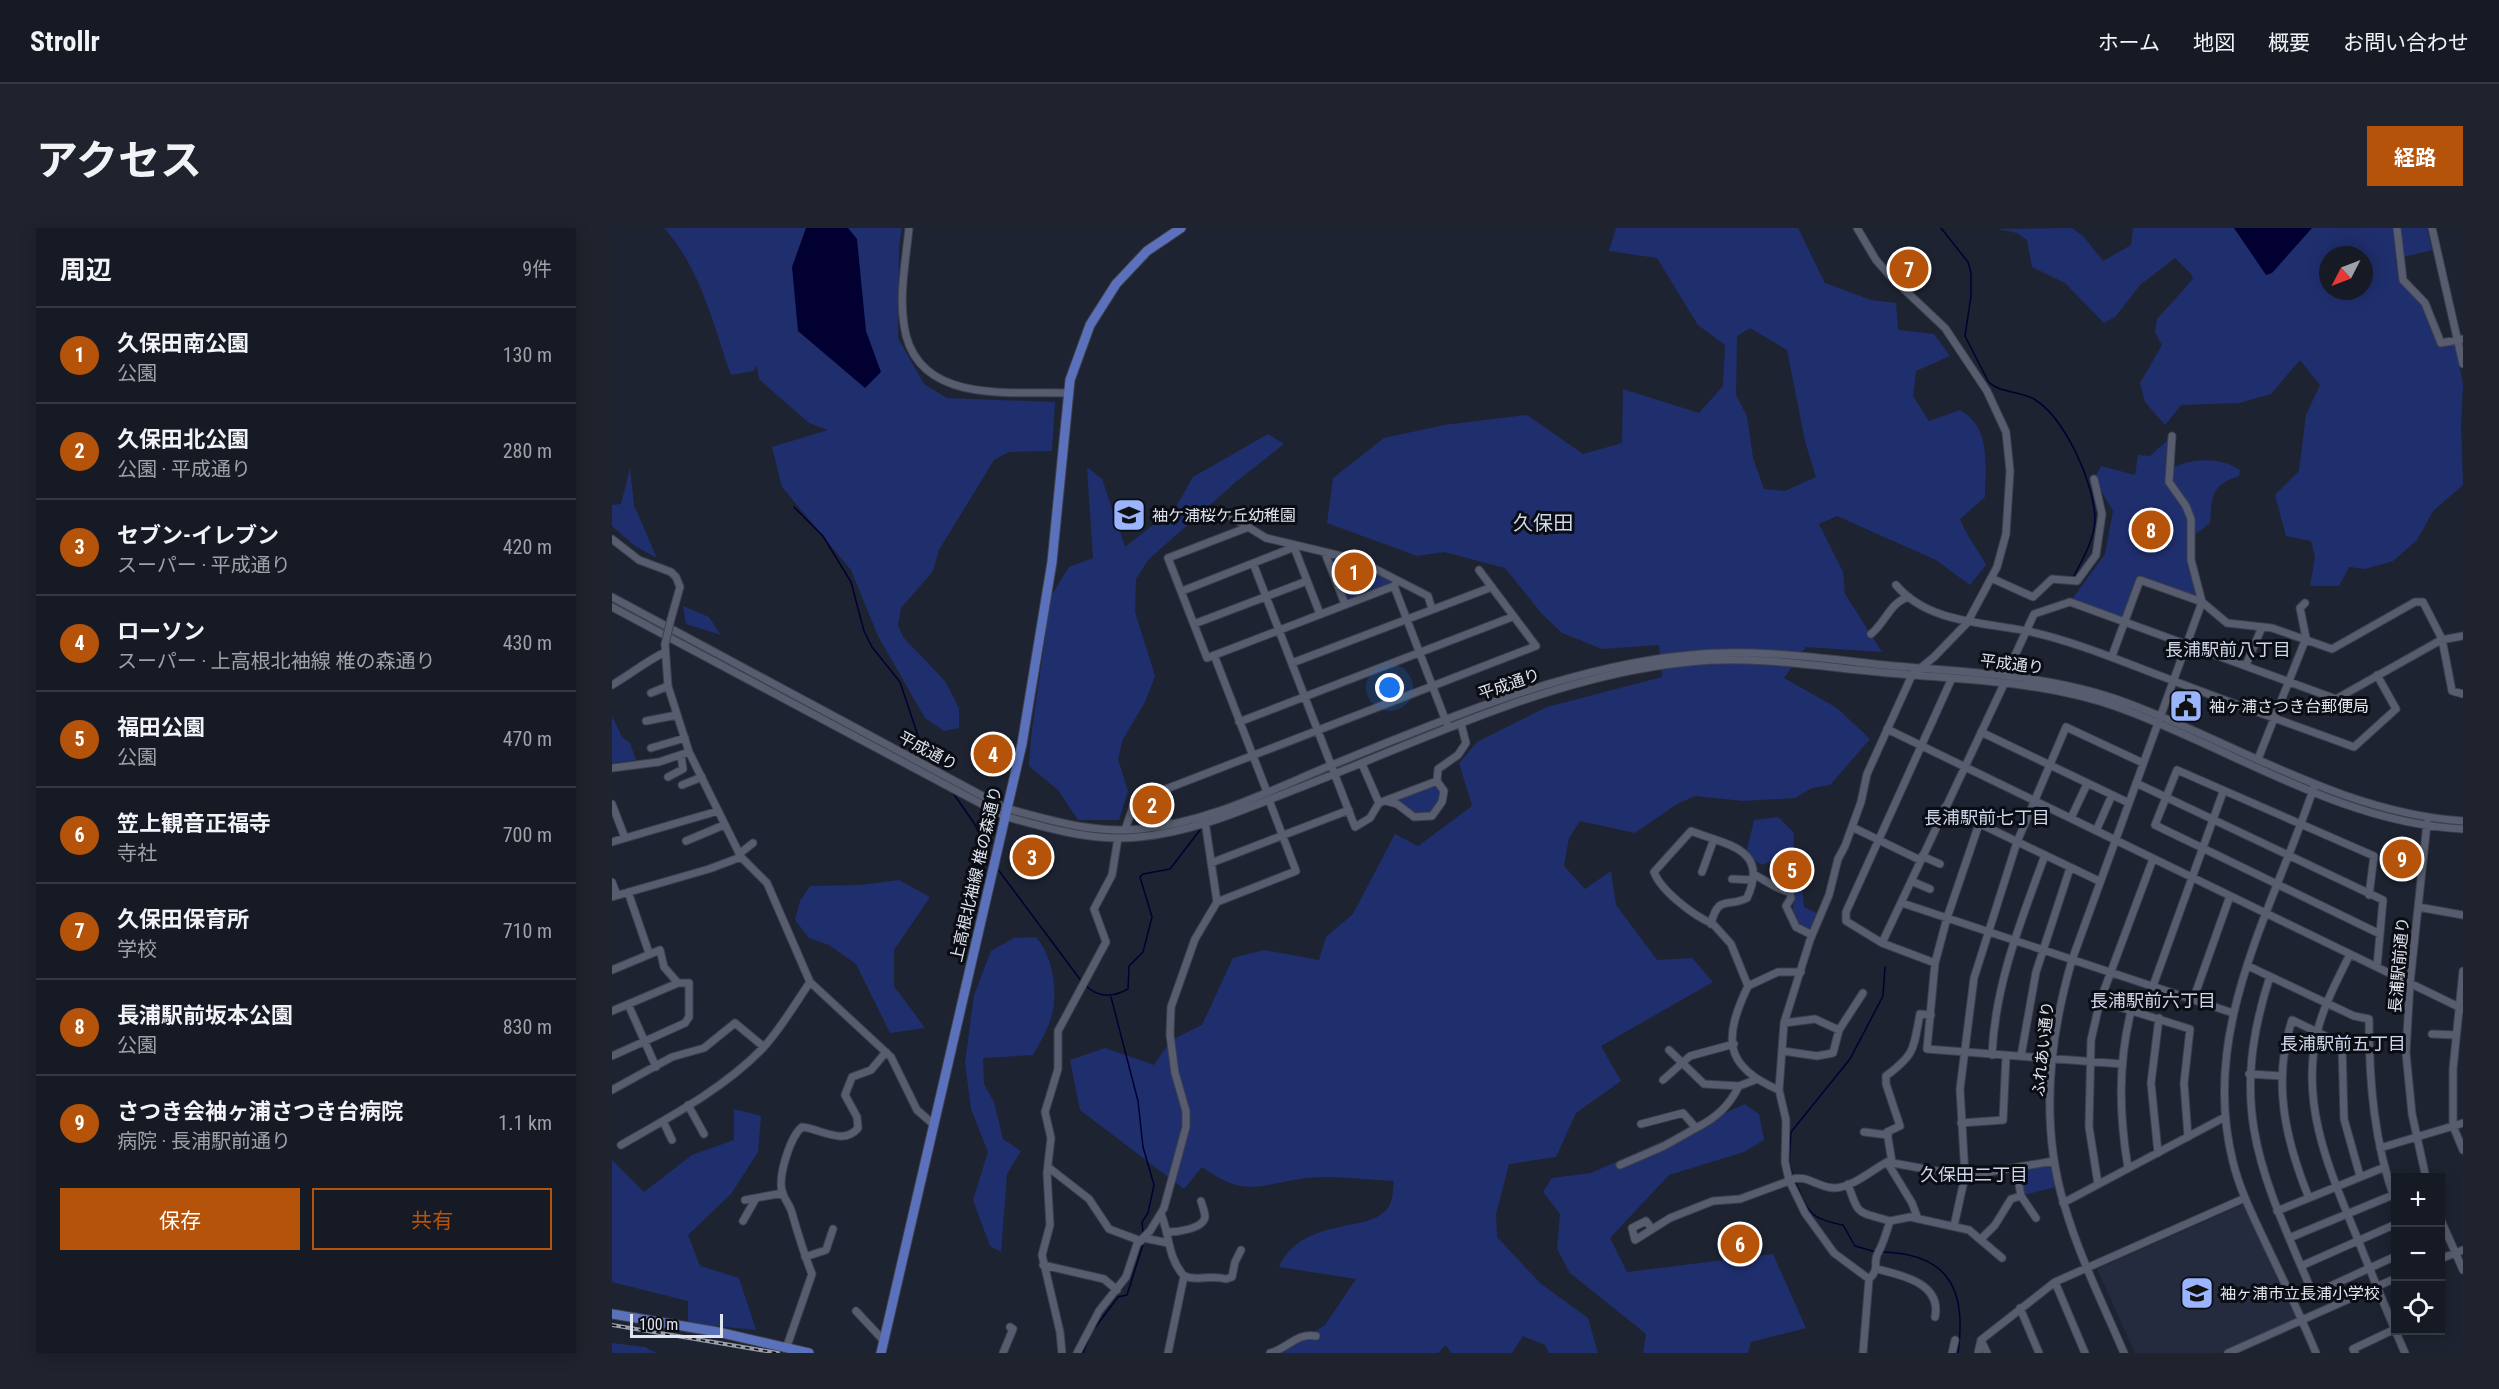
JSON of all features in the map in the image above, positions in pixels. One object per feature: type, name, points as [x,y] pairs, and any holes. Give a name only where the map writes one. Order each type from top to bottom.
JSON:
[{"type":"main road","name":"上高根北袖線 椎の森通り","points":[[882,1347],[1022,744],[1052,562],[1068,393],[1079,350],[1100,307],[1140,258],[1181,228]]},
{"type":"main road","points":[[612,1314],[787,1346],[809,1353]]},
{"type":"street","points":[[909,228],[903,324],[910,352],[927,372],[951,386],[975,390],[1068,393]]},
{"type":"street","points":[[1857,228],[1876,260],[1945,328],[1987,391],[2006,432],[2010,471],[2006,534],[1997,567],[1967,623],[1912,675],[1867,774],[1852,827],[1838,859],[1784,1023],[1779,1090],[1786,1120],[1785,1162],[1789,1180],[1805,1213],[1834,1253],[1869,1279]]},
{"type":"street","points":[[2397,228],[2403,280],[2425,303],[2441,344],[2461,340]]},
{"type":"street","points":[[2432,228],[2461,340],[2463,364]]},
{"type":"street","points":[[2172,436],[2169,482],[2186,506],[2191,519],[2191,560],[2202,602]]},
{"type":"street","points":[[1991,578],[2033,597],[2052,579],[2077,581],[2096,555],[2102,514],[2094,479]]},
{"type":"street","points":[[1222,511],[1246,528],[1266,538],[1358,560],[1396,583],[1428,596],[1432,609]]},
{"type":"street","points":[[1246,528],[1168,558],[1207,658],[1396,583]]},
{"type":"street","points":[[612,540],[639,560],[671,572],[680,587],[665,648],[668,686],[690,752],[740,855],[767,883],[810,982],[886,1052],[900,1073],[917,1110],[933,1124]]},
{"type":"street","points":[[1182,591],[1296,546]]},
{"type":"street","points":[[1296,546],[1320,614]]},
{"type":"street","points":[[1325,553],[1345,604]]},
{"type":"street","points":[[1253,563],[1355,827],[1370,818],[1382,802],[1437,781]]},
{"type":"street","points":[[1125,830],[1136,801],[1536,646],[1512,617],[1479,570]]},
{"type":"street","points":[[2112,656],[2140,580],[2202,602],[2227,622],[2262,627],[2306,638],[2332,649],[2415,602],[2423,602],[2442,639],[2452,691],[2463,694]]},
{"type":"street","points":[[1194,624],[1307,581]]},
{"type":"street","points":[[1396,583],[1407,619],[1449,729]]},
{"type":"street","points":[[1896,585],[1909,597],[1967,623],[2026,631],[2112,656],[2172,681],[2354,747],[2396,709],[2377,675]]},
{"type":"street","points":[[1292,663],[1492,586]]},
{"type":"street","name":"平成通り","points":[[612,597],[1005,812],[1068,825],[1125,830],[1205,820]]},
{"type":"street","points":[[1871,634],[1883,624],[1894,604],[1909,597]]},
{"type":"street","points":[[2006,675],[2034,614],[2070,602],[2337,699],[2442,639],[2463,636]]},
{"type":"street","name":"ふれあい通り","points":[[2124,1353],[2087,1269],[2063,1203],[2054,1161],[2050,1101],[2052,1059],[2059,1006],[2072,960],[2202,602]]},
{"type":"street","points":[[2258,759],[2287,680],[2306,638],[2300,608],[2305,603]]},
{"type":"street","name":"平成通り","points":[[612,607],[1005,812],[1067,833],[1118,838],[1172,832],[1335,774],[1461,724],[1579,682],[1616,672],[1691,661],[1743,660],[1952,678],[2080,695],[2158,719],[2313,788],[2427,826],[2463,829]]},
{"type":"street","points":[[1239,722],[1512,617]]},
{"type":"street","points":[[2246,665],[2262,627]]},
{"type":"street","points":[[612,686],[635,672],[639,665],[665,648]]},
{"type":"street","name":"平成通り","points":[[1268,796],[1332,766],[1446,721],[1576,675],[1616,664],[1743,651],[2006,675],[2081,689],[2258,759],[2313,788],[2428,817],[2463,821]]},
{"type":"street","points":[[1077,1353],[1099,1311],[1126,1277],[1134,1252],[1161,1214],[1186,1127],[1186,1111],[1174,1073],[1170,1035],[1171,1007],[1195,939],[1217,902],[1296,871],[1214,656]]},
{"type":"street","points":[[1935,963],[1882,943],[1846,921],[1846,912],[1952,678]]},
{"type":"street","points":[[1882,943],[2004,684]]},
{"type":"street","points":[[651,693],[668,686]]},
{"type":"street","points":[[646,721],[677,714]]},
{"type":"street","points":[[1382,802],[1397,804],[1414,817],[1428,818],[1442,801],[1444,791],[1437,781],[1438,769],[1464,747],[1466,738],[1461,724]]},
{"type":"street","points":[[1954,1226],[1965,1176],[1960,1089],[1974,978],[2017,842],[2066,727],[2143,763]]},
{"type":"street","points":[[1887,729],[2462,1008]]},
{"type":"street","points":[[1981,732],[2129,803]]},
{"type":"street","points":[[651,748],[685,738]]},
{"type":"street","points":[[612,768],[659,762],[690,752]]},
{"type":"street","points":[[668,777],[683,769],[681,755]]},
{"type":"street","points":[[1362,764],[1382,802]]},
{"type":"street","points":[[2369,895],[2374,856],[2176,770],[2155,825],[2380,934]]},
{"type":"street","points":[[682,785],[702,777]]},
{"type":"street","points":[[2136,783],[2383,900],[2377,967]]},
{"type":"street","points":[[2071,818],[2087,784]]},
{"type":"street","points":[[2313,788],[2248,966],[2233,1013],[2224,1056],[2225,1117],[2233,1163],[2245,1198],[2316,1353]]},
{"type":"street","points":[[2153,986],[2201,847],[2223,792]]},
{"type":"street","points":[[2096,831],[2112,795]]},
{"type":"street","points":[[612,804],[625,838]]},
{"type":"street","points":[[1945,807],[2099,881]]},
{"type":"street","points":[[1132,809],[1153,812],[1167,819]]},
{"type":"street","points":[[1211,863],[1349,810]]},
{"type":"street","points":[[612,842],[718,811]]},
{"type":"street","name":"長浦駅前通り","points":[[2425,1173],[2416,1138],[2406,1053],[2410,983],[2428,817]]},
{"type":"street","points":[[1205,820],[1217,902]]},
{"type":"street","points":[[1979,824],[1947,918],[1935,963],[1927,1049],[2122,1064]]},
{"type":"street","points":[[686,841],[724,825]]},
{"type":"street","points":[[1852,827],[1921,858],[1940,864]]},
{"type":"street","points":[[1711,924],[1714,913],[1723,902],[1747,898],[1754,878],[1754,866],[1746,854],[1691,831],[1654,872],[1657,879],[1692,913],[1711,924],[1731,944],[1748,986]]},
{"type":"street","points":[[1062,1353],[1060,1332],[1042,1255],[1050,1225],[1048,1167],[1051,1138],[1045,1112],[1058,1069],[1058,1031],[1106,942],[1094,909],[1112,875],[1118,838]]},
{"type":"street","points":[[1702,872],[1714,839]]},
{"type":"street","points":[[612,882],[615,896],[710,869],[740,855],[753,843]]},
{"type":"street","points":[[1992,1055],[1999,992],[2045,855]]},
{"type":"street","points":[[2098,1184],[2089,1127],[2091,1040],[2100,1001],[2153,859]]},
{"type":"street","points":[[2021,1056],[2030,998],[2042,950],[2070,868]]},
{"type":"street","points":[[1732,879],[1754,878],[1772,883],[1780,891],[1790,892],[1791,898],[1786,906],[1797,927],[1812,935]]},
{"type":"street","points":[[1911,881],[1930,889]]},
{"type":"street","points":[[628,892],[649,953]]},
{"type":"street","points":[[2193,1000],[2230,896]]},
{"type":"street","points":[[1902,903],[2233,1013]]},
{"type":"street","points":[[2418,907],[2463,915]]},
{"type":"street","points":[[612,970],[649,953],[662,951],[664,967],[678,983]]},
{"type":"street","points":[[2350,954],[2326,1002],[2317,1031],[2312,1063],[2313,1110],[2318,1136],[2336,1186],[2391,1320]]},
{"type":"street","points":[[2248,966],[2354,1016],[2369,1019],[2371,1085],[2380,1148],[2391,1188]]},
{"type":"street","points":[[1779,1090],[1755,1080],[1737,1063],[1734,1044],[1736,1011],[1748,986],[1778,972],[1801,972]]},
{"type":"street","points":[[2463,972],[2462,1008],[2456,1035],[2453,1126],[2463,1150]]},
{"type":"street","points":[[2270,976],[2254,1033],[2249,1074],[2252,1132],[2262,1172],[2277,1211],[2313,1294],[2391,1258]]},
{"type":"street","points":[[621,1145],[718,1085],[764,1047],[810,982]]},
{"type":"street","points":[[612,1011],[678,983],[689,983],[689,1017],[685,1023],[612,1056]]},
{"type":"street","points":[[1783,1051],[1817,1056],[1833,1053],[1839,1030],[1863,993]]},
{"type":"street","points":[[2100,1001],[2190,1029],[2184,1083],[2188,1137]]},
{"type":"street","points":[[628,1004],[656,1067]]},
{"type":"street","points":[[2128,1168],[2120,1113],[2122,1064],[2131,1011]]},
{"type":"street","points":[[1918,1219],[1890,1162],[1887,1132],[1900,1126],[1886,1084],[1886,1076],[1908,1060],[1912,1052],[1920,1014],[1930,1015]]},
{"type":"street","points":[[1784,1023],[1815,1018],[1839,1030]]},
{"type":"street","points":[[2158,1153],[2151,1083],[2159,1018]]},
{"type":"street","points":[[2309,1198],[2285,1129],[2282,1077],[2286,1038],[2292,1020],[2342,1044],[2369,1044]]},
{"type":"street","points":[[612,1090],[672,1057],[704,1048],[735,1023],[764,1047]]},
{"type":"street","points":[[2432,1035],[2456,1035]]},
{"type":"street","points":[[1664,1080],[1690,1056],[1734,1044]]},
{"type":"street","points":[[2342,1044],[2344,1119],[2360,1176]]},
{"type":"street","points":[[1669,1050],[1704,1084],[1739,1086],[1755,1080]]},
{"type":"street","points":[[787,1346],[812,1275],[792,1212],[783,1194],[782,1179],[794,1133],[802,1127],[844,1138],[853,1135],[858,1128],[857,1117],[845,1095],[847,1085],[852,1077],[871,1070],[886,1052]]},
{"type":"street","points":[[1961,1123],[2003,1120],[2006,1056]]},
{"type":"street","points":[[2249,1074],[2282,1077]]},
{"type":"street","points":[[1620,1165],[1664,1146],[1722,1112],[1731,1102],[1739,1086]]},
{"type":"street","points":[[688,1105],[704,1134]]},
{"type":"street","points":[[1641,1124],[1683,1113],[1696,1128]]},
{"type":"street","points":[[2063,1203],[2225,1117]]},
{"type":"street","points":[[663,1121],[672,1140]]},
{"type":"street","points":[[2380,1148],[2463,1123]]},
{"type":"street","points":[[1864,1132],[1888,1135]]},
{"type":"street","points":[[1652,1229],[1670,1218],[1713,1201],[1740,1199],[1803,1176],[1834,1188],[1848,1184],[1890,1162],[1965,1176],[2054,1161]]},
{"type":"street","points":[[1048,1167],[1089,1199],[1109,1229],[1142,1239],[1168,1243]]},
{"type":"street","points":[[2277,1211],[2385,1167]]},
{"type":"street","points":[[2016,1168],[2021,1196],[2036,1218]]},
{"type":"street","points":[[1848,1184],[1854,1206],[1861,1214],[1890,1221],[1910,1216],[1954,1226],[1982,1238],[2002,1258]]},
{"type":"street","points":[[745,1200],[783,1194]]},
{"type":"street","points":[[1982,1238],[1995,1225],[2011,1199],[2021,1196]]},
{"type":"street","points":[[1978,1353],[1981,1340],[2055,1282],[2245,1198]]},
{"type":"street","points":[[743,1221],[755,1200]]},
{"type":"street","points":[[2289,1238],[2347,1213],[2391,1200]]},
{"type":"street","points":[[1168,1232],[1187,1230],[1203,1221],[1205,1217],[1201,1201]]},
{"type":"street","points":[[1161,1214],[1168,1232],[1172,1257],[1184,1276],[1199,1280],[1214,1275],[1226,1280],[1232,1277],[1235,1262],[1241,1250]]},
{"type":"street","points":[[1863,1353],[1869,1279],[1877,1269],[1877,1256],[1886,1239],[1890,1221]]},
{"type":"street","points":[[2301,1266],[2391,1226]]},
{"type":"street","points":[[2445,1227],[2459,1251],[2463,1270]]},
{"type":"street","points":[[805,1257],[825,1250],[833,1229]]},
{"type":"street","points":[[2445,1258],[2459,1251]]},
{"type":"street","points":[[1043,1265],[1104,1279],[1117,1290]]},
{"type":"street","points":[[1877,1269],[1909,1277],[1925,1288],[1933,1298],[1935,1317]]},
{"type":"street","points":[[1168,1353],[1184,1276]]},
{"type":"street","points":[[2228,1353],[2391,1280]]},
{"type":"street","points":[[2055,1282],[2085,1353]]},
{"type":"street","points":[[2020,1308],[2039,1353]]},
{"type":"street","points":[[856,1311],[882,1347]]},
{"type":"street","points":[[1003,1353],[1013,1329],[1010,1327]]},
{"type":"street","points":[[2355,1353],[2353,1349],[2391,1331]]},
{"type":"street","points":[[1270,1353],[1278,1351],[1302,1335],[1316,1336]]},
{"type":"street","points":[[2398,1335],[2405,1353]]},
{"type":"street","points":[[1952,1353],[1955,1340]]},
{"type":"street","points":[[1981,1340],[1987,1353]]},
{"type":"shaded area","points":[[664,228],[902,228],[899,246],[898,338],[924,384],[947,398],[1055,402],[1052,451],[1009,452],[994,460],[939,550],[933,571],[901,608],[898,625],[903,637],[945,681],[959,708],[959,728],[944,731],[925,718],[878,636],[851,570],[782,487],[772,447],[828,430],[809,423],[759,379],[757,366],[753,371],[731,375],[697,279],[677,244]]},
{"type":"shaded area","points":[[806,228],[848,228],[857,239],[866,331],[881,372],[865,388],[798,331],[792,267]]},
{"type":"shaded area","points":[[1616,228],[1798,228],[1825,283],[1871,300],[1896,303],[1898,330],[1934,334],[1950,356],[1916,371],[1913,396],[1929,421],[1960,410],[1970,418],[1982,437],[1986,461],[1985,497],[1960,519],[1986,565],[1970,585],[1936,560],[1837,516],[1819,524],[1843,572],[1845,594],[1882,652],[1806,647],[1784,678],[1837,708],[1870,739],[1830,785],[1812,788],[1795,798],[1743,801],[1695,796],[1677,804],[1635,833],[1580,821],[1569,838],[1564,866],[1585,889],[1611,871],[1616,905],[1657,960],[1692,958],[1713,982],[1601,1046],[1621,1081],[1576,1113],[1556,1157],[1509,1164],[1496,1214],[1497,1237],[1540,1283],[1588,1318],[1598,1353],[1549,1353],[1545,1345],[1523,1336],[1512,1353],[1451,1353],[1446,1345],[1438,1353],[1281,1353],[1325,1325],[1356,1279],[1279,1267],[1290,1250],[1305,1239],[1321,1232],[1370,1220],[1382,1214],[1391,1202],[1394,1181],[1318,1177],[1253,1187],[1230,1183],[1202,1167],[1184,1189],[1080,1110],[1070,1060],[1105,1048],[1154,1065],[1171,1040],[1202,1025],[1233,958],[1264,950],[1319,960],[1326,937],[1353,914],[1395,834],[1418,846],[1472,806],[1459,763],[1477,742],[1547,707],[1662,677],[1659,645],[1602,649],[1562,633],[1542,614],[1505,568],[1444,552],[1417,556],[1327,523],[1333,478],[1384,438],[1444,425],[1527,415],[1583,454],[1622,443],[1623,389],[1699,413],[1723,386],[1725,345],[1698,325],[1657,258],[1609,251]],"holes":[[[1750,328],[1787,350],[1805,441],[1816,477],[1785,491],[1764,489],[1753,458],[1747,416],[1736,395],[1737,336]]]},
{"type":"shaded area","points":[[2072,228],[2084,237],[2103,261],[2131,245],[2133,228],[2427,228],[2432,250],[2395,259],[2405,287],[2422,305],[2439,345],[2455,344],[2463,384],[2461,425],[2463,485],[2433,511],[2417,540],[2393,561],[2365,569],[2349,567],[2339,586],[2310,586],[2315,557],[2311,541],[2286,536],[2275,495],[2299,471],[2306,415],[2320,385],[2300,360],[2271,394],[2239,403],[2181,405],[2165,425],[2145,402],[2140,383],[2162,345],[2155,332],[2157,319],[2193,279],[2191,274],[2175,258],[2140,285],[2115,317],[2104,323],[2065,283],[2032,267],[2027,240],[2017,233],[1997,229]]},
{"type":"shaded area","points":[[2234,228],[2312,228],[2272,273],[2266,275]]},
{"type":"shaded area","points":[[1268,434],[1284,444],[1237,481],[1148,560],[1136,579],[1135,612],[1155,676],[1145,702],[1123,739],[1118,759],[1128,791],[1119,820],[1078,820],[1058,790],[1029,766],[1051,596],[1069,567],[1093,558],[1087,467],[1102,479],[1125,547],[1176,507],[1193,477]]},
{"type":"shaded area","points":[[2172,436],[2169,470],[2186,463],[2204,460],[2223,462],[2240,470],[2239,476],[2223,483],[2218,488],[2211,506],[2210,523],[2192,537],[2191,560],[2202,602],[2141,580],[2125,622],[2070,602],[2105,554],[2113,511],[2094,479],[2101,466],[2135,475],[2138,455],[2150,456]]},
{"type":"shaded area","points":[[630,468],[634,505],[657,558],[635,546],[612,526],[612,505],[621,504]]},
{"type":"shaded area","points":[[1329,556],[1356,563],[1393,583],[1346,600]]},
{"type":"shaded area","points":[[683,606],[709,617],[721,635],[686,624]]},
{"type":"shaded area","points":[[612,716],[622,737],[630,743],[636,760],[612,763]]},
{"type":"shaded area","points":[[1437,781],[1443,797],[1432,816],[1423,818],[1386,801]]},
{"type":"shaded area","points":[[1165,791],[1173,817],[1158,810],[1136,806],[1136,803]]},
{"type":"shaded area","points":[[1778,817],[1794,833],[1793,859],[1801,879],[1804,907],[1820,915],[1813,933],[1799,928],[1796,923],[1793,915],[1792,886],[1782,862],[1772,861],[1762,865],[1746,854],[1754,820]]},
{"type":"shaded area","points":[[899,880],[930,897],[894,950],[894,986],[925,1028],[890,1033],[856,964],[829,945],[809,938],[795,920],[800,901],[810,886],[861,885]]},
{"type":"shaded area","points":[[1036,937],[1047,955],[1053,977],[1054,1000],[1050,1021],[1033,1055],[983,1058],[984,1084],[994,1102],[1003,1139],[1021,1151],[1007,1174],[1001,1252],[990,1246],[973,1200],[988,1152],[971,1109],[965,1063],[974,995],[991,951],[1014,938]]},
{"type":"shaded area","points":[[1745,1104],[1759,1114],[1764,1140],[1744,1152],[1669,1175],[1610,1238],[1627,1272],[1773,1254],[1806,1328],[1751,1342],[1748,1353],[1643,1353],[1646,1334],[1570,1273],[1557,1249],[1560,1214],[1543,1192],[1552,1178],[1591,1173]]},
{"type":"shaded area","points":[[734,1109],[761,1116],[758,1152],[731,1194],[688,1235],[700,1266],[739,1278],[756,1330],[688,1323],[688,1301],[612,1282],[612,1160],[644,1192],[692,1155],[734,1140]]},
{"type":"shaded area","points":[[2054,1161],[2059,1186],[2021,1196],[2016,1168]]},
{"type":"shaded area","name":"袖ヶ浦市立長浦小学校","points":[[2244,1204],[2298,1318],[2220,1353],[2135,1353],[2097,1269]]},
{"type":"shaded area","points":[[612,1343],[645,1347],[656,1353],[612,1353]]},
{"type":"waterway","points":[[1941,228],[1968,262],[1971,273],[1971,296],[1965,336],[1988,381],[1997,388],[2034,399],[2046,408],[2067,436],[2084,471],[2094,505],[2095,520],[2090,542],[2074,576]]},
{"type":"waterway","points":[[794,507],[823,536],[851,582],[864,631],[872,647],[900,682],[922,748],[935,767]]},
{"type":"waterway","points":[[953,793],[974,823],[992,859]]},
{"type":"waterway","points":[[1085,985],[1105,995],[1116,994],[1128,989],[1129,966],[1143,952],[1152,917],[1140,877],[1143,874],[1170,869],[1200,830]]},
{"type":"waterway","points":[[997,868],[1082,982]]},
{"type":"waterway","points":[[1793,1177],[1789,1163],[1791,1132],[1850,1059],[1883,996],[1885,967]]},
{"type":"waterway","points":[[1111,997],[1138,1101],[1143,1147],[1154,1185],[1148,1213],[1142,1222],[1143,1233]]},
{"type":"waterway","points":[[1795,1181],[1811,1212],[1823,1220],[1843,1225],[1855,1246],[1876,1252]]},
{"type":"waterway","points":[[1083,1353],[1091,1333],[1118,1297],[1127,1295],[1144,1241]]},
{"type":"waterway","points":[[1881,1252],[1904,1254],[1923,1259],[1938,1268],[1948,1279],[1956,1294],[1959,1311],[1958,1353]]},
{"type":"railway","points":[[612,1325],[778,1353]]},
{"type":"place","name":"久保田保育所","points":[[1909,269]]},
{"type":"place","name":"袖ケ浦桜ケ丘幼稚園","points":[[1129,515]]},
{"type":"place","name":"長浦駅前坂本公園","points":[[2151,530]]},
{"type":"place","name":"久保田南公園","points":[[1354,572]]},
{"type":"place","name":"袖ヶ浦さつき台郵便局","points":[[2186,706]]},
{"type":"place","name":"ローソン","points":[[993,754]]},
{"type":"place","name":"久保田北公園","points":[[1152,805]]},
{"type":"place","name":"セブン-イレブン","points":[[1032,857]]},
{"type":"place","name":"さつき会袖ヶ浦さつき台病院","points":[[2402,859]]},
{"type":"place","name":"福田公園","points":[[1792,870]]},
{"type":"place","name":"笠上観音正福寺","points":[[1740,1244]]},
{"type":"place","name":"袖ヶ浦市立長浦小学校","points":[[2197,1293]]},
{"type":"district","name":"久保田","points":[[1543,523]]},
{"type":"district","name":"長浦駅前八丁目","points":[[2228,649]]},
{"type":"district","name":"長浦駅前七丁目","points":[[1987,817]]},
{"type":"district","name":"長浦駅前六丁目","points":[[2153,1000]]},
{"type":"district","name":"長浦駅前五丁目","points":[[2343,1043]]},
{"type":"district","name":"久保田二丁目","points":[[1974,1174]]}]
